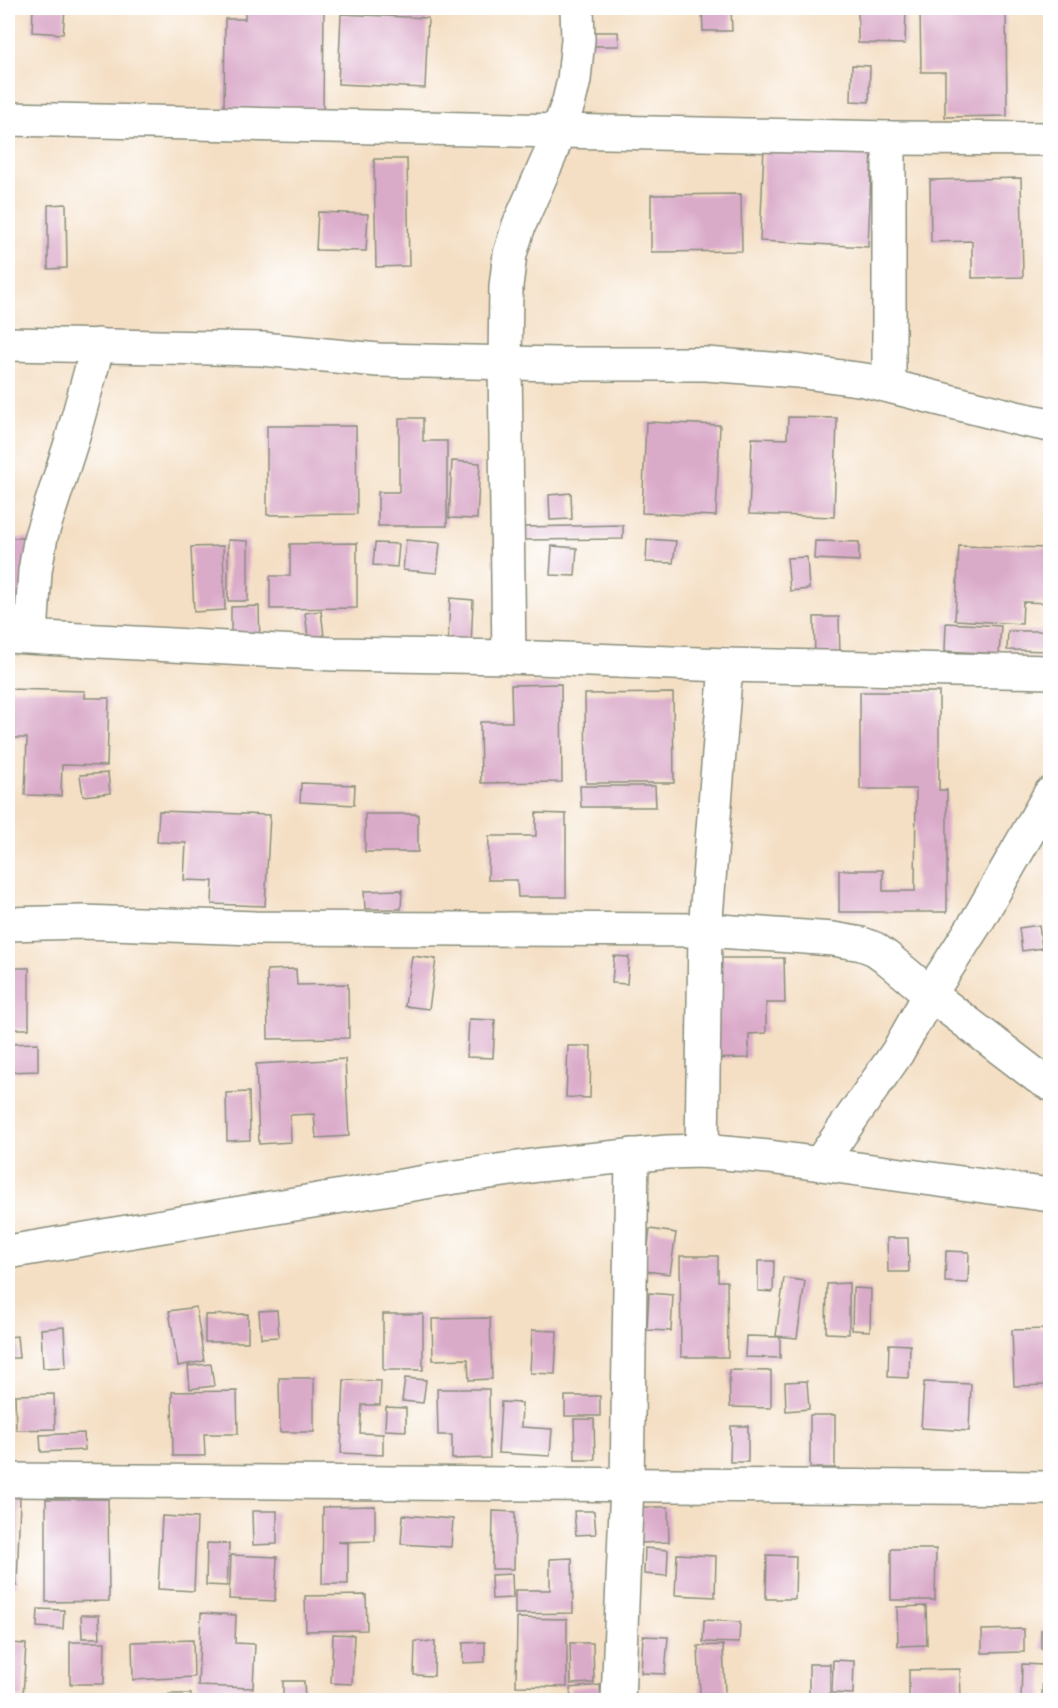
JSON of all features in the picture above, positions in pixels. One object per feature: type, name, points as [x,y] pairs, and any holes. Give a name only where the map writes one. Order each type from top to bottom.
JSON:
[{"type":"street","points":[[509,657],[506,286],[510,254],[519,225],[560,131],[574,80],[578,39],[577,8]]},
{"type":"street","points":[[8,119],[889,138],[1050,139]]},
{"type":"street","points":[[889,138],[889,385]]},
{"type":"street","points":[[8,344],[262,349],[378,360],[706,364],[797,371],[889,385],[1050,425]]},
{"type":"street","points":[[98,345],[71,442],[41,536],[19,636],[334,654],[1050,672]]},
{"type":"street","points":[[702,1151],[705,930],[726,665]]},
{"type":"street","points":[[820,1163],[897,1053],[930,994],[979,918],[1050,794]]},
{"type":"street","points":[[8,924],[82,922],[255,928],[705,930],[833,939],[862,944],[875,949],[930,994],[1050,1084]]},
{"type":"street","points":[[8,1252],[449,1178],[632,1155],[702,1151],[820,1163],[1050,1195]]},
{"type":"street","points":[[618,1701],[627,1484],[632,1155]]},
{"type":"street","points":[[8,1480],[1050,1488]]},
{"type":"building","points":[[33,8],[65,9],[63,34],[32,32]]},
{"type":"building","points":[[245,8],[324,8],[323,110],[224,110],[225,19],[245,19]]},
{"type":"building","points":[[702,8],[731,8],[732,31],[703,31]]},
{"type":"building","points":[[858,8],[906,8],[905,44],[858,43]]},
{"type":"building","points":[[1006,10],[1007,116],[945,117],[945,72],[921,72],[920,11]]},
{"type":"building","points":[[341,14],[428,18],[425,88],[338,84]]},
{"type":"building","points":[[591,32],[618,32],[619,46],[590,46]]},
{"type":"building","points":[[852,65],[870,66],[869,102],[851,101]]},
{"type":"building","points":[[764,146],[872,150],[868,247],[760,241]]},
{"type":"building","points":[[374,159],[407,159],[409,266],[376,267]]},
{"type":"building","points":[[1021,178],[1023,277],[972,278],[972,241],[931,242],[930,180]]},
{"type":"building","points":[[741,194],[742,251],[651,252],[651,195]]},
{"type":"building","points":[[66,204],[67,268],[48,269],[48,205]]},
{"type":"building","points":[[318,212],[368,214],[366,251],[316,250]]},
{"type":"building","points":[[788,417],[837,418],[834,517],[749,514],[752,438],[787,439]]},
{"type":"building","points":[[399,418],[423,418],[423,441],[447,441],[447,526],[378,526],[378,492],[399,492]]},
{"type":"building","points":[[646,422],[720,425],[716,516],[642,513]]},
{"type":"building","points":[[267,426],[356,426],[357,514],[267,515]]},
{"type":"building","points":[[452,461],[480,463],[477,519],[449,518]]},
{"type":"building","points":[[571,493],[572,519],[550,520],[549,495]]},
{"type":"building","points":[[623,525],[623,539],[523,540],[523,527]]},
{"type":"building","points":[[8,538],[38,538],[39,636],[8,636]]},
{"type":"building","points":[[647,539],[676,541],[673,563],[646,562]]},
{"type":"building","points":[[228,540],[248,541],[248,601],[228,601]]},
{"type":"building","points":[[406,540],[440,543],[437,573],[403,570]]},
{"type":"building","points":[[815,541],[859,542],[859,561],[814,559]]},
{"type":"building","points":[[357,543],[357,608],[270,609],[270,576],[290,576],[290,544]]},
{"type":"building","points":[[375,543],[399,544],[397,567],[373,565]]},
{"type":"building","points":[[223,546],[225,610],[194,612],[191,547]]},
{"type":"building","points":[[552,546],[577,548],[575,576],[550,575]]},
{"type":"building","points":[[959,546],[1050,548],[1050,603],[1023,602],[1022,624],[955,620]]},
{"type":"building","points":[[807,557],[809,589],[790,591],[787,558]]},
{"type":"building","points":[[450,598],[473,600],[471,647],[448,646]]},
{"type":"building","points":[[259,606],[260,643],[231,643],[231,607]]},
{"type":"building","points":[[321,611],[324,636],[308,637],[305,613]]},
{"type":"building","points":[[814,617],[839,617],[840,657],[815,658]]},
{"type":"building","points":[[946,623],[1001,626],[999,654],[945,651]]},
{"type":"building","points":[[1008,631],[1050,631],[1050,651],[1007,650]]},
{"type":"building","points":[[561,684],[562,782],[481,783],[480,722],[512,722],[511,685]]},
{"type":"building","points":[[8,689],[85,691],[85,698],[109,698],[107,766],[62,765],[61,796],[25,795],[27,738],[8,738]]},
{"type":"building","points":[[860,692],[939,692],[939,790],[947,790],[947,912],[839,912],[839,870],[883,870],[883,891],[915,891],[916,789],[860,789]]},
{"type":"building","points":[[673,693],[674,783],[586,783],[585,694]]},
{"type":"building","points":[[108,773],[110,793],[83,796],[80,775]]},
{"type":"building","points":[[301,783],[355,785],[354,805],[300,802]]},
{"type":"building","points":[[580,786],[655,786],[656,807],[581,807]]},
{"type":"building","points":[[159,811],[270,815],[265,906],[212,904],[213,881],[184,880],[186,843],[157,842]]},
{"type":"building","points":[[536,813],[566,814],[566,897],[518,897],[517,880],[488,880],[489,836],[536,836]]},
{"type":"building","points":[[365,814],[418,814],[418,852],[365,852]]},
{"type":"building","points":[[402,890],[401,909],[365,909],[364,891]]},
{"type":"building","points":[[1039,925],[1042,948],[1022,951],[1019,928]]},
{"type":"building","points":[[412,956],[436,959],[429,1009],[405,1006]]},
{"type":"building","points":[[614,956],[629,957],[627,984],[612,983]]},
{"type":"building","points":[[692,958],[784,958],[785,1003],[766,1003],[766,1033],[749,1034],[749,1058],[692,1059]]},
{"type":"building","points":[[8,968],[29,968],[29,1029],[8,1029]]},
{"type":"building","points":[[296,969],[297,985],[348,984],[349,1038],[268,1039],[267,970]]},
{"type":"building","points":[[469,1019],[495,1020],[493,1058],[467,1057]]},
{"type":"building","points":[[38,1043],[38,1071],[8,1072],[8,1044]]},
{"type":"building","points":[[568,1046],[591,1046],[590,1098],[566,1097]]},
{"type":"building","points":[[345,1059],[349,1136],[316,1138],[314,1114],[290,1115],[291,1142],[259,1144],[256,1064]]},
{"type":"building","points":[[249,1092],[250,1140],[227,1141],[226,1093]]},
{"type":"building","points":[[650,1229],[676,1233],[670,1274],[645,1271]]},
{"type":"building","points":[[887,1238],[908,1238],[909,1272],[888,1272]]},
{"type":"building","points":[[946,1251],[969,1252],[968,1283],[945,1282]]},
{"type":"building","points":[[680,1256],[718,1256],[718,1281],[727,1281],[728,1357],[681,1357]]},
{"type":"building","points":[[758,1261],[774,1261],[773,1292],[758,1291]]},
{"type":"building","points":[[784,1278],[805,1281],[797,1338],[776,1336]]},
{"type":"building","points":[[849,1283],[849,1334],[826,1333],[827,1284]]},
{"type":"building","points":[[853,1288],[871,1289],[870,1331],[852,1330]]},
{"type":"building","points":[[649,1293],[673,1295],[671,1331],[647,1330]]},
{"type":"building","points":[[196,1307],[204,1361],[178,1366],[169,1311]]},
{"type":"building","points":[[277,1310],[279,1337],[261,1338],[259,1311]]},
{"type":"building","points":[[248,1314],[248,1342],[205,1342],[205,1315]]},
{"type":"building","points":[[383,1314],[423,1314],[423,1370],[383,1370]]},
{"type":"building","points":[[490,1318],[492,1379],[469,1380],[468,1359],[433,1360],[432,1319]]},
{"type":"building","points":[[64,1327],[66,1367],[43,1368],[41,1329]]},
{"type":"building","points":[[1046,1329],[1047,1385],[1014,1386],[1012,1330]]},
{"type":"building","points":[[532,1330],[557,1331],[555,1374],[530,1373]]},
{"type":"building","points":[[17,1336],[19,1358],[8,1358],[8,1337]]},
{"type":"building","points":[[746,1336],[780,1337],[780,1358],[745,1357]]},
{"type":"building","points":[[889,1344],[910,1345],[909,1378],[888,1377]]},
{"type":"building","points":[[211,1364],[214,1386],[190,1389],[188,1366]]},
{"type":"building","points":[[729,1370],[771,1371],[771,1408],[730,1407]]},
{"type":"building","points":[[279,1378],[314,1378],[314,1432],[280,1432]]},
{"type":"building","points":[[405,1378],[426,1380],[423,1403],[402,1401]]},
{"type":"building","points":[[344,1380],[381,1381],[380,1405],[362,1405],[360,1433],[383,1434],[383,1455],[341,1453]]},
{"type":"building","points":[[807,1381],[809,1409],[786,1411],[785,1382]]},
{"type":"building","points":[[924,1382],[971,1384],[969,1431],[921,1428]]},
{"type":"building","points":[[437,1389],[489,1389],[490,1458],[452,1459],[452,1435],[438,1435]]},
{"type":"building","points":[[237,1391],[238,1434],[204,1434],[205,1456],[173,1456],[172,1392]]},
{"type":"building","points":[[54,1394],[55,1429],[16,1430],[15,1395]]},
{"type":"building","points":[[565,1396],[600,1396],[600,1416],[565,1416]]},
{"type":"building","points":[[501,1402],[522,1403],[521,1427],[552,1429],[550,1456],[498,1453]]},
{"type":"building","points":[[386,1407],[406,1408],[406,1431],[385,1430]]},
{"type":"building","points":[[810,1415],[835,1415],[835,1468],[810,1468]]},
{"type":"building","points":[[574,1419],[594,1419],[595,1460],[575,1460]]},
{"type":"building","points":[[731,1426],[748,1426],[748,1462],[730,1462]]},
{"type":"building","points":[[84,1433],[85,1450],[41,1452],[40,1435]]},
{"type":"building","points":[[8,1497],[20,1498],[17,1586],[8,1585]]},
{"type":"building","points":[[46,1499],[108,1499],[109,1601],[46,1602]]},
{"type":"building","points":[[375,1506],[375,1541],[337,1542],[348,1543],[348,1584],[322,1584],[323,1507]]},
{"type":"building","points":[[636,1507],[668,1507],[669,1542],[637,1543]]},
{"type":"building","points":[[252,1511],[277,1511],[277,1544],[253,1545]]},
{"type":"building","points":[[493,1511],[515,1512],[514,1569],[492,1569]]},
{"type":"building","points":[[574,1511],[594,1511],[596,1534],[576,1535]]},
{"type":"building","points":[[403,1515],[453,1519],[451,1547],[401,1544]]},
{"type":"building","points":[[162,1516],[197,1518],[194,1591],[158,1589]]},
{"type":"building","points":[[207,1543],[229,1544],[227,1586],[206,1585]]},
{"type":"building","points":[[645,1548],[668,1550],[667,1576],[644,1574]]},
{"type":"building","points":[[891,1549],[936,1549],[935,1600],[891,1600]]},
{"type":"building","points":[[677,1554],[716,1556],[715,1597],[675,1595]]},
{"type":"building","points":[[231,1555],[277,1557],[275,1601],[229,1599]]},
{"type":"building","points":[[767,1555],[796,1556],[795,1599],[766,1599]]},
{"type":"building","points":[[572,1558],[573,1613],[515,1614],[515,1590],[550,1590],[550,1559]]},
{"type":"building","points":[[1048,1566],[1050,1566],[1050,1585],[1048,1585]]},
{"type":"building","points":[[512,1574],[513,1598],[492,1599],[491,1575]]},
{"type":"building","points":[[366,1595],[367,1630],[306,1631],[305,1596]]},
{"type":"building","points":[[926,1606],[927,1645],[898,1646],[897,1607]]},
{"type":"building","points":[[38,1609],[64,1610],[63,1629],[37,1627]]},
{"type":"building","points":[[201,1613],[236,1615],[235,1643],[255,1644],[253,1688],[198,1686]]},
{"type":"building","points":[[81,1615],[99,1615],[100,1638],[82,1638]]},
{"type":"building","points":[[517,1618],[567,1619],[567,1687],[516,1686]]},
{"type":"building","points":[[704,1620],[740,1622],[739,1643],[703,1642]]},
{"type":"building","points":[[1024,1629],[1024,1652],[982,1653],[982,1630]]},
{"type":"building","points":[[1041,1630],[1050,1630],[1050,1649],[1041,1649]]},
{"type":"building","points":[[333,1634],[354,1635],[352,1684],[331,1683]]},
{"type":"building","points":[[643,1636],[668,1637],[665,1674],[641,1673]]},
{"type":"building","points":[[193,1640],[194,1677],[133,1680],[132,1642]]},
{"type":"building","points":[[415,1641],[435,1642],[434,1676],[414,1675]]},
{"type":"building","points":[[70,1642],[105,1642],[104,1684],[70,1684]]},
{"type":"building","points":[[485,1642],[485,1662],[463,1663],[463,1643]]},
{"type":"building","points":[[8,1643],[26,1644],[23,1697],[8,1696]]},
{"type":"building","points":[[570,1643],[593,1643],[594,1683],[571,1684]]},
{"type":"building","points":[[723,1645],[725,1693],[700,1694],[698,1646]]},
{"type":"building","points":[[833,1660],[854,1661],[853,1694],[832,1693]]},
{"type":"building","points":[[809,1664],[830,1664],[830,1700],[809,1700]]},
{"type":"building","points":[[1022,1664],[1043,1665],[1042,1700],[1021,1700]]},
{"type":"building","points":[[960,1669],[961,1700],[909,1700],[909,1670]]},
{"type":"building","points":[[283,1681],[304,1681],[305,1700],[283,1700]]},
{"type":"building","points":[[600,1685],[601,1700],[571,1700],[570,1688]]},
{"type":"building","points":[[169,1694],[191,1694],[191,1700],[169,1700]]}]
